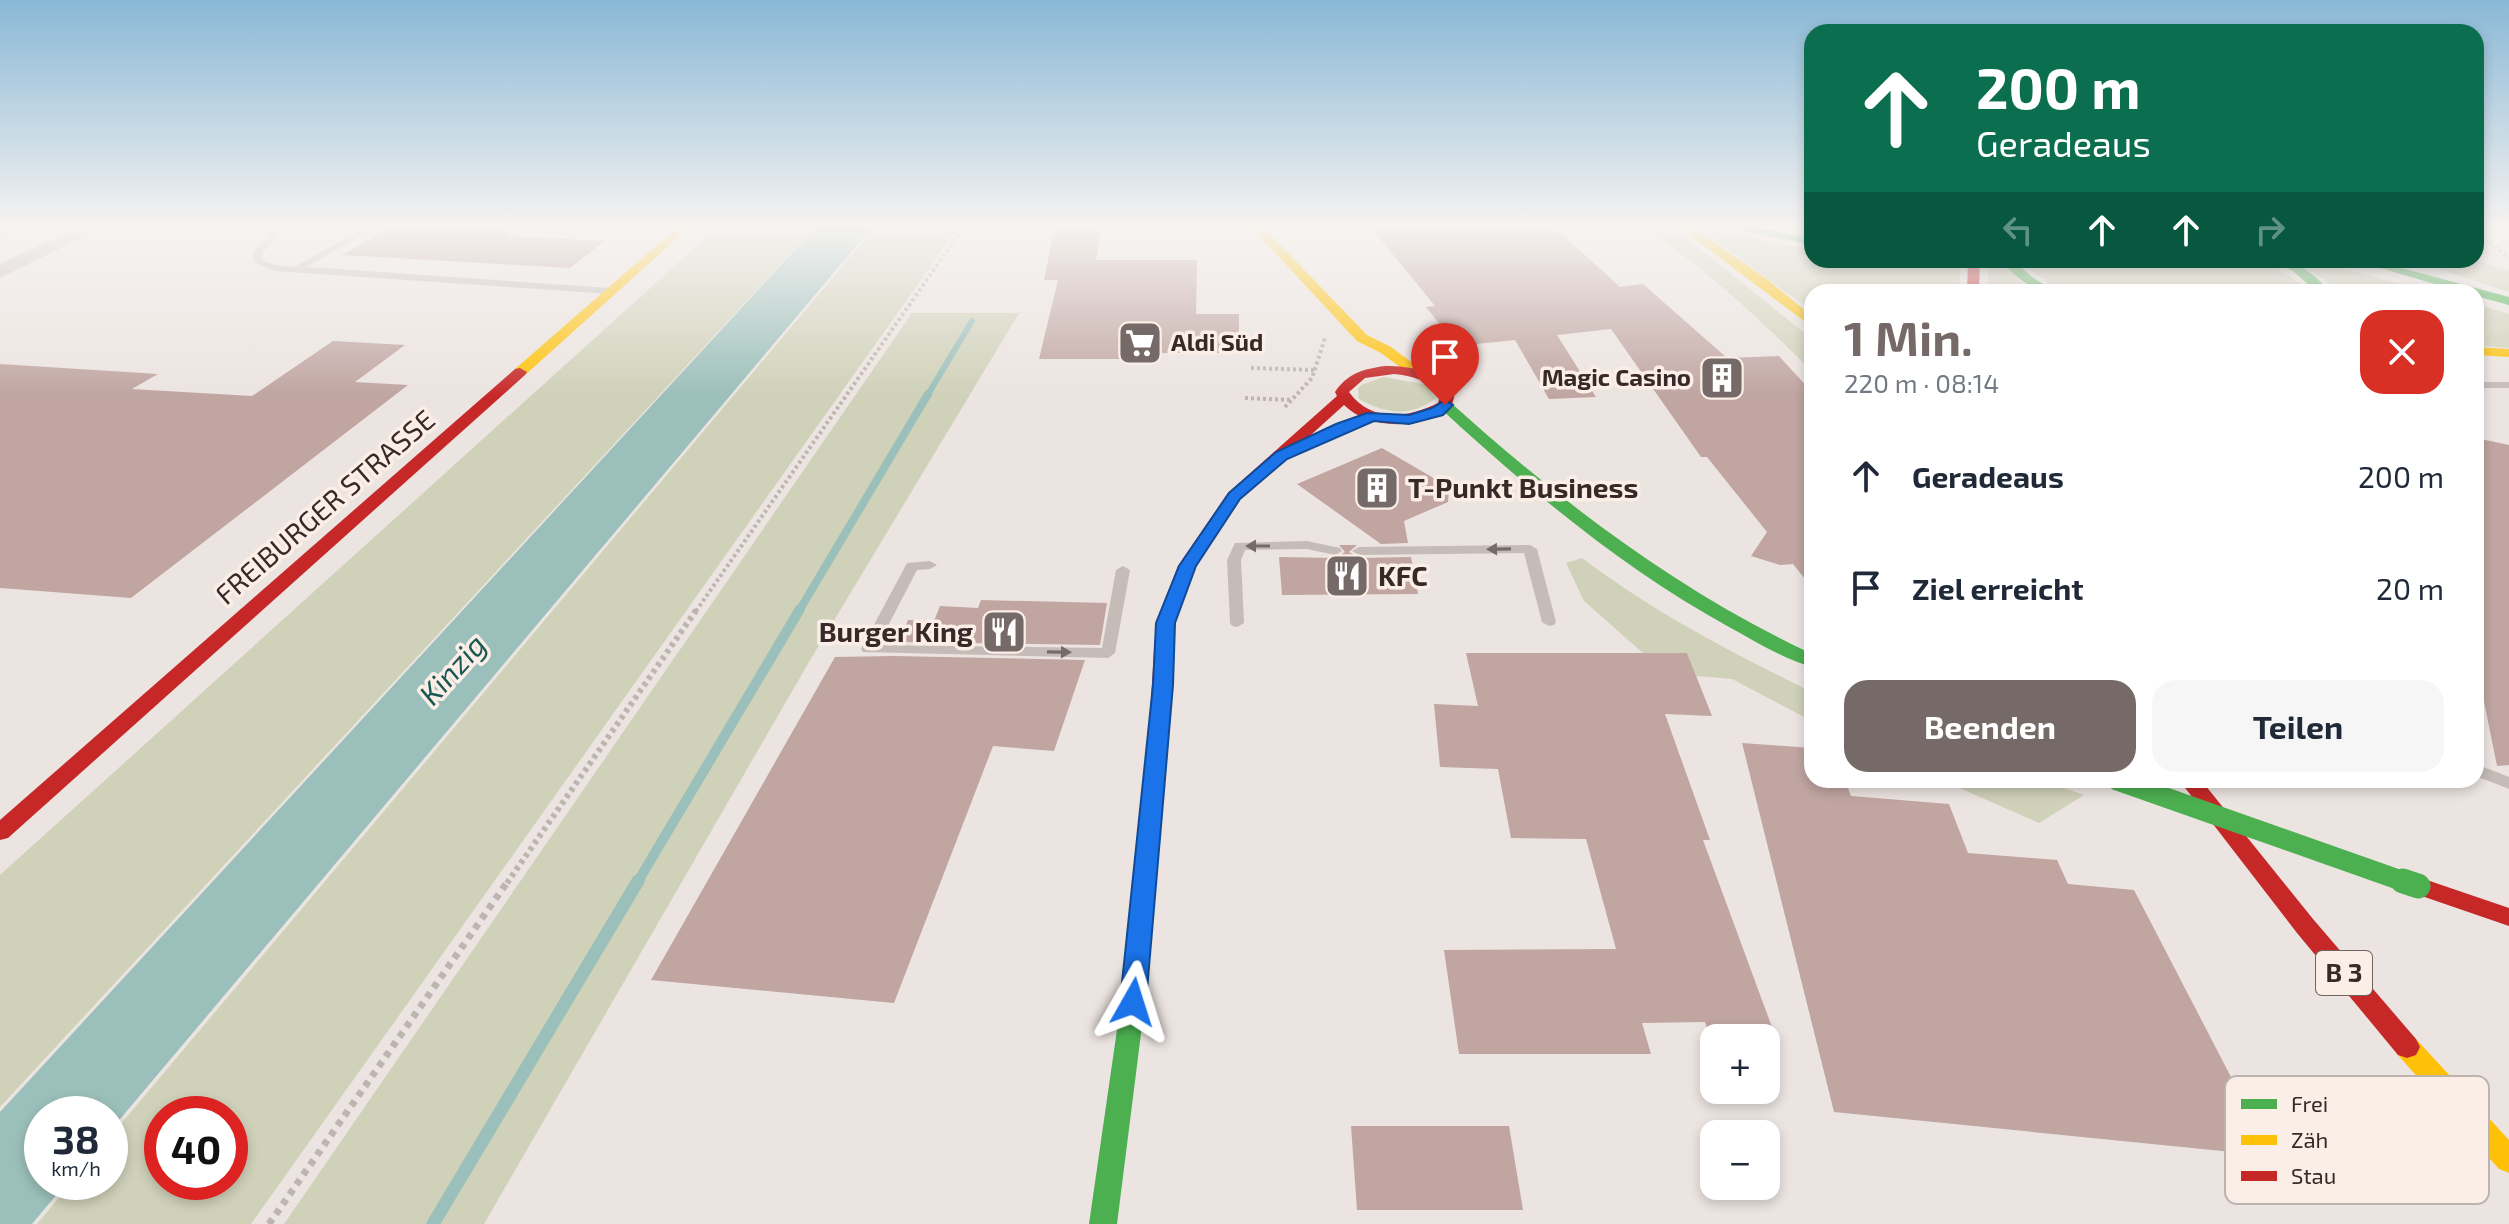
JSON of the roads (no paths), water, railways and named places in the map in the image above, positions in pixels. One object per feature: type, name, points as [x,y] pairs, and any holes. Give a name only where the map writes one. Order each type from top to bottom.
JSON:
[{"type":"main road","name":"FREIBURGER STRASSE","points":[[4,825],[622,282]]},
{"type":"main road","points":[[1298,282],[1334,328],[1386,350],[1416,372],[1444,387],[1448,399],[1438,412],[1409,419]]},
{"type":"main road","points":[[1763,282],[1804,316]]},
{"type":"main road","points":[[2484,296],[2509,301]]},
{"type":"main road","points":[[2484,302],[2509,309]]},
{"type":"main road","points":[[1358,376],[1362,338]]},
{"type":"main road","points":[[2484,351],[2509,353]]},
{"type":"main road","points":[[1103,1224],[1133,1002],[1163,685],[1165,623],[1187,566],[1234,496],[1343,398],[1345,385],[1358,376],[1385,370],[1416,372]]},
{"type":"main road","points":[[1343,398],[1353,409],[1373,416],[1409,419],[1493,450]]},
{"type":"main road","points":[[1445,405],[1560,508],[1651,575],[1770,644],[1804,658]]},
{"type":"main road","points":[[1274,462],[1287,415]]},
{"type":"main road","points":[[1274,462],[1347,425],[1373,416]]},
{"type":"main road","points":[[2139,788],[2509,917]]},
{"type":"main road","name":"B 3","points":[[2195,788],[2254,865],[2435,1076]]},
{"type":"main road","name":"B 3","points":[[2489,1137],[2509,1160]]},
{"type":"lane","points":[[485,282],[612,291]]},
{"type":"lane","points":[[2484,385],[2509,385]]},
{"type":"lane","points":[[1237,623],[1234,560],[1240,546],[1307,545],[1335,551]]},
{"type":"lane","points":[[1359,551],[1530,549],[1549,622]]},
{"type":"lane","points":[[930,565],[912,566],[868,649],[1108,653],[1123,570]]},
{"type":"lane","points":[[2484,773],[2509,783]]},
{"type":"water","name":"Kinzig","points":[[765,282],[826,282],[128,1110],[128,1096],[24,1096],[24,1200],[52,1200],[32,1224],[0,1224],[0,1112]]},
{"type":"waterway","points":[[927,396],[972,321]]},
{"type":"waterway","points":[[799,611],[928,394]]},
{"type":"waterway","points":[[637,883],[800,609]]},
{"type":"waterway","points":[[433,1224],[638,881]]},
{"type":"place","name":"Aldi Süd","points":[[1140,343]]},
{"type":"place","name":"Magic Casino","points":[[1722,378]]},
{"type":"place","name":"T-Punkt Business","points":[[1377,488]]},
{"type":"place","name":"KFC","points":[[1347,576]]},
{"type":"place","name":"Burger King","points":[[1004,632]]}]
